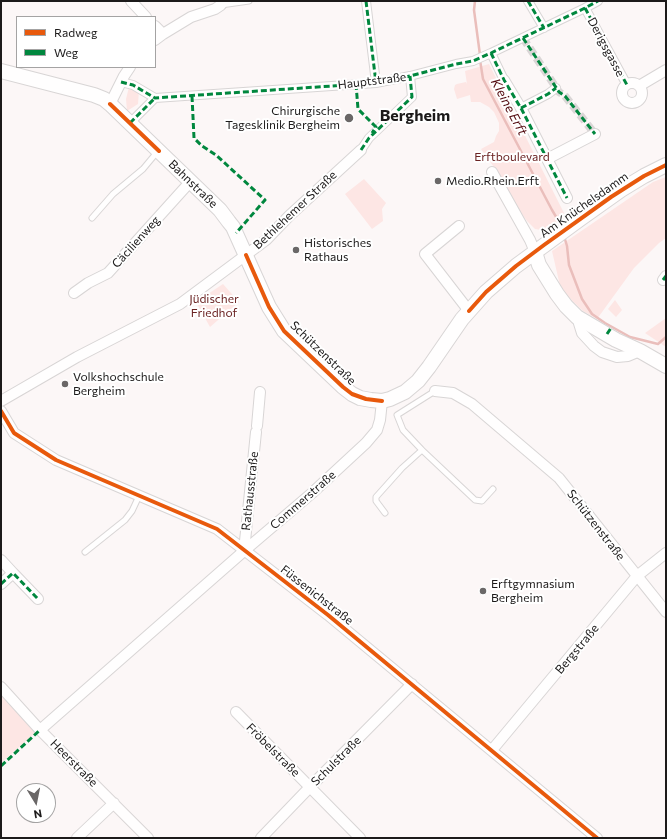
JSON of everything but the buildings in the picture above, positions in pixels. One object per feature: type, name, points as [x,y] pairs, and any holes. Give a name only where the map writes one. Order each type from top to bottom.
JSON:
[{"type":"main road","name":"Bahnstraße","points":[[1,71],[94,95],[104,99],[220,210],[233,227],[246,255]]},
{"type":"main road","name":"Am Knüchelsdamm","points":[[539,248],[621,190],[666,165]]},
{"type":"main road","points":[[382,401],[405,392],[418,381],[458,325],[486,292],[539,248]]},
{"type":"main road","points":[[539,248],[539,264],[557,294],[577,317],[616,340],[640,351],[666,366]]},
{"type":"main road","name":"Schützenstraße","points":[[246,255],[268,307],[284,331],[352,394],[366,399],[382,401]]},
{"type":"street","points":[[131,1],[145,16]]},
{"type":"street","points":[[366,1],[376,83]]},
{"type":"street","points":[[528,1],[544,28]]},
{"type":"street","name":"Hauptstraße","points":[[155,98],[376,83],[410,76],[472,61],[598,1]]},
{"type":"street","points":[[159,37],[191,17],[215,9],[221,3]]},
{"type":"street","name":"Derigsgasse","points":[[585,8],[627,85]]},
{"type":"street","points":[[491,53],[567,198]]},
{"type":"street","points":[[110,104],[129,68]]},
{"type":"street","points":[[639,86],[666,70]]},
{"type":"street","name":"Bethlehemer Straße","points":[[1,401],[76,357],[180,304],[266,240],[289,216],[361,150],[369,138],[412,97],[410,76]]},
{"type":"street","points":[[121,82],[132,85],[155,98],[130,123]]},
{"type":"street","points":[[633,83],[639,86],[642,92],[641,98],[634,103],[629,103],[622,96],[623,89],[627,85],[633,83]]},
{"type":"street","points":[[521,108],[548,94],[556,88]]},
{"type":"street","points":[[547,159],[595,134]]},
{"type":"street","points":[[492,172],[530,240],[539,248]]},
{"type":"street","name":"Cäcilienweg","points":[[74,293],[88,283],[108,273],[190,182]]},
{"type":"street","points":[[459,226],[424,254],[469,311]]},
{"type":"street","name":"Schützenstraße","points":[[435,391],[453,393],[472,404],[559,478],[666,612]]},
{"type":"street","name":"Rathausstraße","points":[[244,551],[260,392]]},
{"type":"street","name":"Commerstraße","points":[[40,730],[312,493],[366,443],[377,430],[379,425],[382,401]]},
{"type":"street","name":"Füssenichstraße","points":[[1,411],[14,433],[56,460],[217,529],[328,615],[597,838]]},
{"type":"street","name":"Bergstraße","points":[[492,750],[637,576],[666,553]]},
{"type":"street","points":[[1,560],[38,599]]},
{"type":"street","points":[[1,584],[14,573]]},
{"type":"street","name":"Schulstraße","points":[[261,838],[412,684]]},
{"type":"street","name":"Heerstraße","points":[[1,687],[40,730],[148,838]]},
{"type":"street","name":"Fröbelstraße","points":[[236,712],[360,838]]},
{"type":"street","points":[[77,838],[114,803]]},
{"type":"lane","points":[[221,3],[249,1]]},
{"type":"lane","points":[[92,218],[113,194],[143,169],[158,151]]},
{"type":"lane","name":"Schützenstraße","points":[[422,450],[403,430],[397,415],[435,391]]},
{"type":"lane","points":[[385,512],[376,501],[376,497],[402,468],[422,450],[475,500],[482,501],[493,489]]},
{"type":"lane","points":[[85,552],[125,520],[132,511],[139,496]]},
{"type":"green space","name":"Erftboulevard","points":[[489,64],[566,217],[548,229],[535,229],[527,221],[496,170],[481,149],[494,142],[499,131],[499,123],[494,112],[480,102],[471,102],[470,95],[457,99],[454,89],[455,85],[466,82],[467,84],[465,71]]},
{"type":"green space","points":[[129,87],[139,90],[138,104],[127,111],[126,99]]},
{"type":"green space","points":[[666,177],[666,238],[634,268],[597,319],[583,311],[561,290],[552,251],[653,182]]},
{"type":"green space","points":[[364,179],[386,203],[382,209],[383,221],[372,229],[345,194]]},
{"type":"green space","name":"Jüdischer Friedhof","points":[[223,284],[239,302],[210,327],[196,302]]},
{"type":"green space","points":[[615,300],[622,310],[616,317],[608,309]]},
{"type":"green space","points":[[666,318],[666,347],[645,333]]},
{"type":"green space","points":[[1,694],[36,732],[1,763]]},
{"type":"waterway","name":"Kleine Erft","points":[[475,1],[474,10],[480,55]]},
{"type":"waterway","name":"Kleine Erft","points":[[480,60],[483,79],[561,228]]},
{"type":"waterway","name":"Kleine Erft","points":[[564,236],[567,246],[569,265],[582,299],[592,314],[630,337],[658,344],[666,337]]},
{"type":"tunnel","points":[[523,38],[559,92],[565,96],[595,134]]},
{"type":"marked path","points":[[366,1],[376,83]]},
{"type":"marked path","points":[[528,1],[544,28]]},
{"type":"marked path","points":[[121,82],[133,85],[155,98],[376,83],[473,61],[598,1]]},
{"type":"marked path","points":[[585,8],[627,85]]},
{"type":"marked path","points":[[523,38],[559,92],[565,96],[595,134]]},
{"type":"marked path","points":[[491,53],[567,198]]},
{"type":"marked path","points":[[361,150],[369,138],[412,97],[410,76]]},
{"type":"marked path","points":[[356,84],[358,109],[376,127],[372,133]]},
{"type":"marked path","points":[[521,108],[548,94],[556,88]]},
{"type":"marked path","points":[[192,96],[194,138],[202,146],[216,155],[265,200],[236,233]]},
{"type":"marked path","points":[[130,123],[155,98]]},
{"type":"marked path","points":[[663,280],[666,276]]},
{"type":"marked path","points":[[607,334],[611,328]]},
{"type":"marked path","points":[[1,584],[13,573],[38,599]]},
{"type":"marked path","points":[[1,766],[40,730]]},
{"type":"cycle path","points":[[110,104],[159,151]]},
{"type":"cycle path","points":[[469,311],[486,292],[516,266],[544,245],[611,197],[644,176],[666,165]]},
{"type":"cycle path","points":[[246,255],[269,307],[284,331],[352,394],[366,399],[382,401]]},
{"type":"cycle path","points":[[1,411],[14,433],[56,460],[217,529],[328,615],[597,838]]},
{"type":"place","name":"Chirurgische Tagesklinik Bergheim","points":[[349,118]]},
{"type":"place","name":"Medio.Rhein.Erft","points":[[438,181]]},
{"type":"place","name":"Historisches Rathaus","points":[[296,250]]},
{"type":"place","name":"Volkshochschule Bergheim","points":[[65,384]]},
{"type":"place","name":"Erftgymnasium Bergheim","points":[[483,591]]},
{"type":"district","name":"Bergheim","points":[[415,116]]}]
